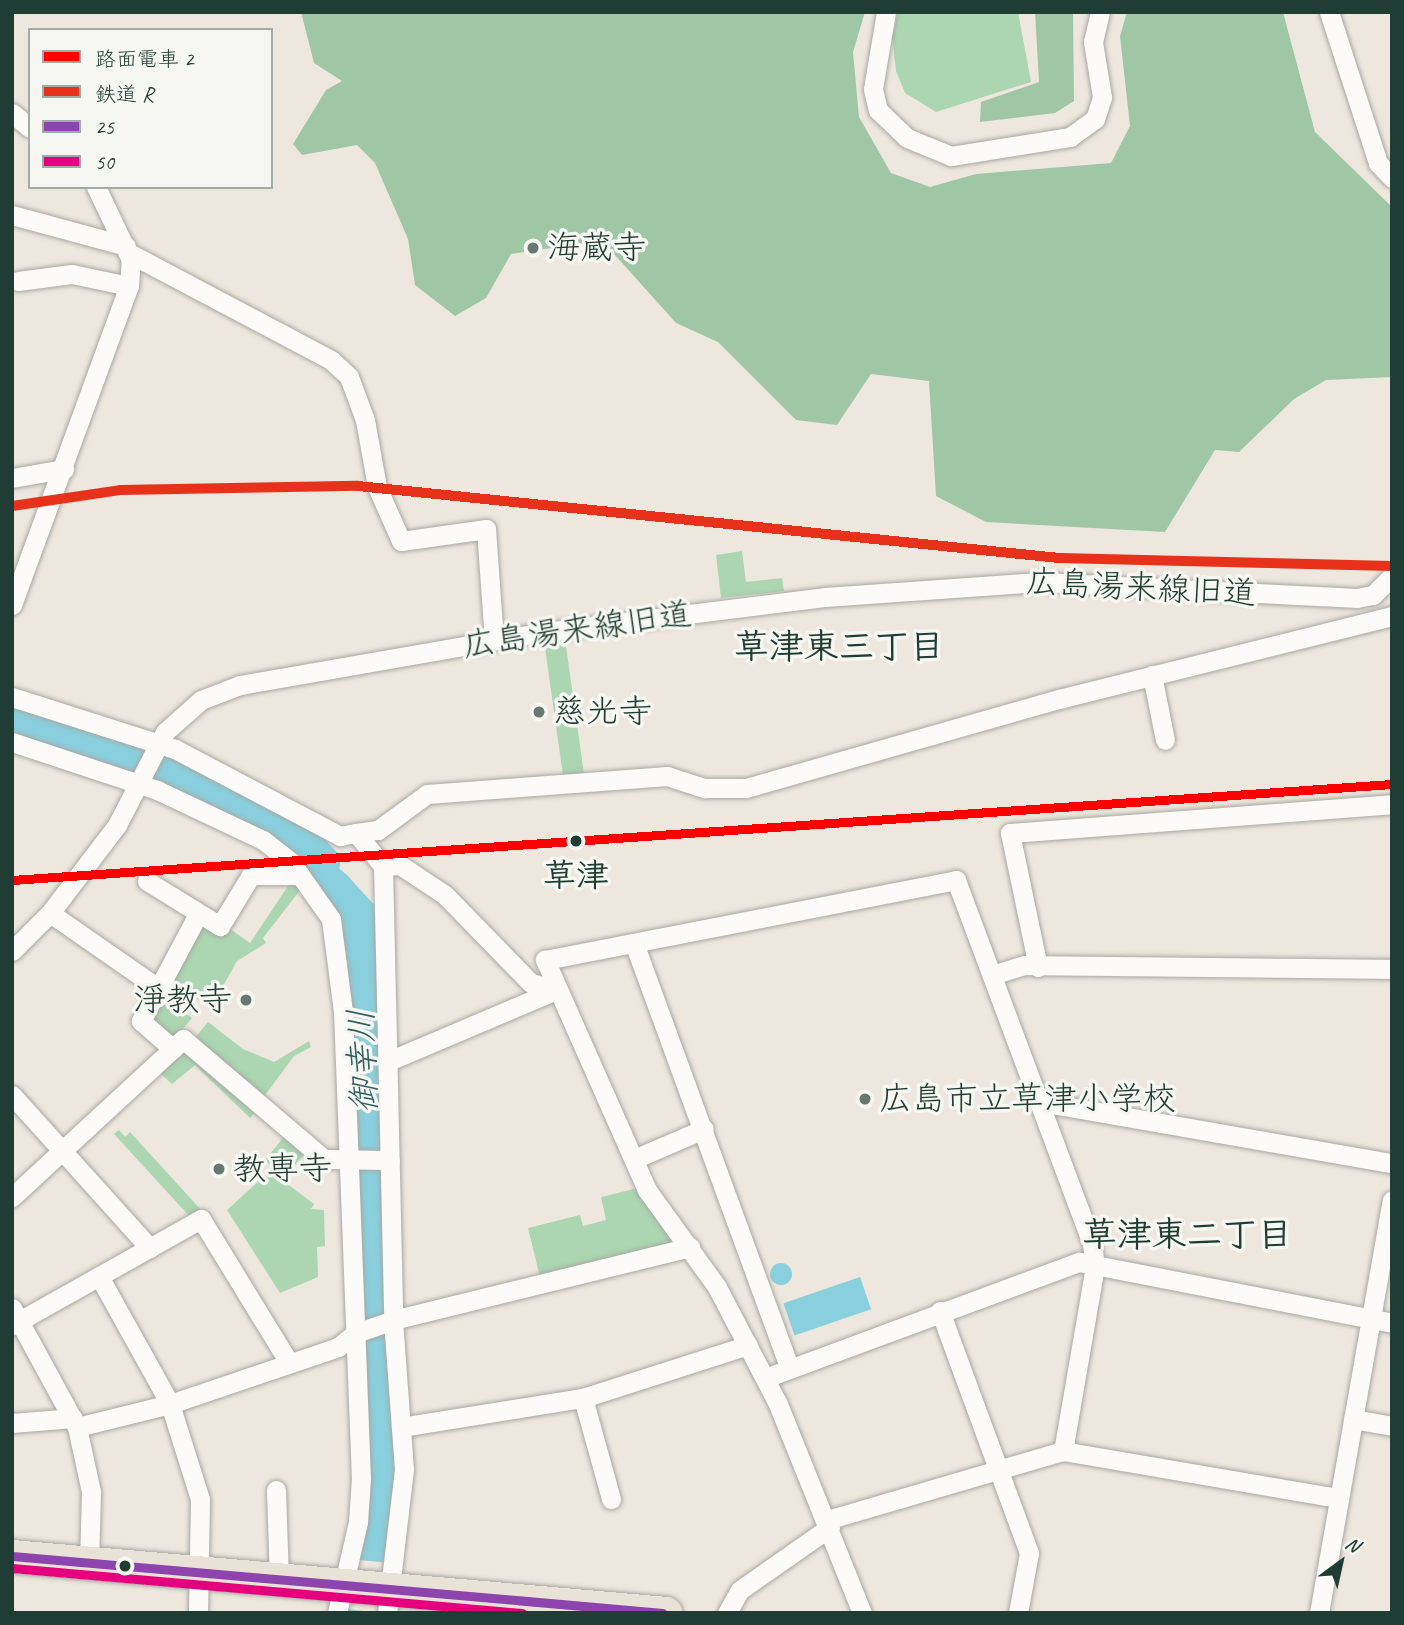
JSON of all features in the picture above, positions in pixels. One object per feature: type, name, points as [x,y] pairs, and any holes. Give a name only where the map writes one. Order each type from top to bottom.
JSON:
[{"type":"highway","points":[[12,1556],[279,1578],[366,1595],[666,1613]]},
{"type":"street","points":[[886,12],[873,89],[878,110],[907,138],[951,156],[1070,137],[1095,119],[1102,97],[1093,42],[1100,12]]},
{"type":"street","points":[[1329,12],[1378,163],[1392,178]]},
{"type":"street","points":[[12,113],[28,126]]},
{"type":"street","points":[[12,605],[129,286],[127,250],[97,189]]},
{"type":"street","points":[[12,215],[127,250],[331,360],[349,377],[365,420],[380,498],[401,541],[486,529],[494,640]]},
{"type":"street","points":[[18,281],[72,274],[129,286]]},
{"type":"street","points":[[12,478],[64,469]]},
{"type":"street","name":"広島湯来線旧道","points":[[12,951],[50,913],[142,780],[158,747],[195,704],[240,685],[494,640],[825,597],[1006,582],[1169,584],[1328,599],[1389,584]]},
{"type":"street","points":[[12,696],[158,747],[301,811],[340,836],[378,830],[427,794],[667,776],[705,788],[746,788],[1152,675],[1392,615]]},
{"type":"street","points":[[1152,675],[1165,740]]},
{"type":"street","points":[[12,742],[142,780],[271,845],[320,898],[338,943],[366,1595]]},
{"type":"street","points":[[1038,967],[1010,833],[1392,804]]},
{"type":"street","points":[[356,833],[383,866],[389,1060],[391,1323],[401,1427],[401,1524],[366,1595]]},
{"type":"street","points":[[383,866],[400,865],[445,895],[531,983],[556,990]]},
{"type":"street","points":[[147,881],[197,916],[220,926],[250,875],[300,875]]},
{"type":"street","points":[[862,1613],[829,1524],[801,1472],[765,1378],[690,1247],[664,1220],[556,990],[545,960],[956,880],[995,974],[1095,1266],[1063,1451]]},
{"type":"street","points":[[50,913],[158,988]]},
{"type":"street","points":[[173,1049],[141,1021],[197,916]]},
{"type":"street","points":[[634,943],[789,1366]]},
{"type":"street","points":[[995,974],[1038,967],[1392,970]]},
{"type":"street","points":[[389,1060],[556,990]]},
{"type":"street","points":[[12,1197],[183,1039],[324,1159],[388,1160]]},
{"type":"street","points":[[12,1095],[66,1149],[150,1248]]},
{"type":"street","points":[[1041,1102],[1392,1163]]},
{"type":"street","points":[[634,1159],[704,1129]]},
{"type":"street","points":[[1319,1613],[1392,1200]]},
{"type":"street","points":[[89,1563],[91,1492],[75,1422],[16,1317],[100,1278],[201,1219],[288,1361]]},
{"type":"street","points":[[12,1423],[75,1422],[170,1404],[391,1323],[690,1247]]},
{"type":"street","points":[[765,1378],[789,1366],[1079,1262],[1392,1323]]},
{"type":"street","points":[[100,1278],[170,1404],[200,1499],[201,1572],[198,1613]]},
{"type":"street","points":[[940,1311],[996,1472],[1029,1553],[1018,1613]]},
{"type":"street","points":[[401,1427],[583,1398],[748,1345]]},
{"type":"street","points":[[583,1398],[611,1499]]},
{"type":"street","points":[[1353,1419],[1392,1426]]},
{"type":"street","points":[[727,1613],[740,1590],[829,1524],[1063,1451],[1338,1498]]},
{"type":"street","points":[[276,1490],[279,1578]]},
{"type":"green space","points":[[301,12],[865,12],[853,52],[859,117],[891,173],[930,187],[976,174],[1111,163],[1130,126],[1120,36],[1127,12],[1283,12],[1315,132],[1392,207],[1392,377],[1326,380],[1294,399],[1239,452],[1215,450],[1165,532],[986,522],[936,496],[929,381],[871,374],[837,425],[796,420],[718,342],[676,323],[615,255],[584,243],[511,254],[486,298],[455,316],[415,285],[408,239],[375,163],[357,145],[302,155],[293,144],[326,90],[342,81],[314,63]]},
{"type":"green space","points":[[898,12],[1018,12],[1031,82],[936,112],[905,93],[896,71],[892,36]]},
{"type":"green space","points":[[1035,12],[1073,12],[1074,101],[1055,113],[980,122],[981,102],[1039,82]]},
{"type":"green space","points":[[742,551],[746,582],[782,578],[784,591],[721,598],[716,555]]},
{"type":"green space","points":[[565,639],[585,780],[564,783],[544,642]]},
{"type":"green space","points":[[290,883],[301,889],[263,938],[266,943],[237,961],[212,1006],[165,984],[199,922],[226,926],[250,943]]},
{"type":"green space","points":[[159,996],[192,1018],[172,1042],[146,1020]]},
{"type":"green space","points":[[208,1022],[243,1049],[274,1062],[309,1041],[311,1047],[294,1056],[263,1098],[193,1040]]},
{"type":"green space","points":[[186,1045],[260,1107],[250,1118],[195,1065],[172,1084],[160,1073],[127,1100]]},
{"type":"green space","points":[[119,1130],[125,1137],[130,1132],[203,1212],[191,1218],[114,1134]]},
{"type":"green space","points":[[288,1132],[308,1150],[282,1180],[314,1204],[311,1209],[324,1210],[325,1246],[317,1247],[318,1277],[280,1293],[227,1210],[273,1168],[265,1160]]},
{"type":"green space","points":[[638,1188],[674,1245],[540,1277],[528,1228],[580,1215],[583,1226],[606,1220],[601,1197]]},
{"type":"water","points":[[286,826],[347,875],[377,908],[396,1440],[396,1522],[380,1613],[347,1613],[359,1560],[348,964],[336,914]]},
{"type":"water","points":[[781,1263],[791,1270],[792,1274],[785,1284],[781,1285],[771,1278],[770,1274],[777,1264]]},
{"type":"water","points":[[860,1277],[871,1309],[794,1336],[783,1303]]},
{"type":"pier","points":[[359,1560],[391,1563],[380,1613],[347,1609]]},
{"type":"waterway","name":"御幸川","points":[[12,723],[123,755],[231,799],[286,826],[321,863]]},
{"type":"tram line","name":"2","points":[[12,880],[1392,784]]},
{"type":"rail line","name":"R","points":[[12,506],[120,490],[358,486],[1060,558],[1392,566]]},
{"type":"transit line","name":"25","points":[[12,1556],[663,1613]]},
{"type":"transit line","name":"50","points":[[12,1568],[522,1613]]},
{"type":"place","name":"海蔵寺","points":[[533,248]]},
{"type":"place","name":"慈光寺","points":[[539,712]]},
{"type":"place","name":"草津","points":[[576,841]]},
{"type":"place","name":"淨教寺","points":[[246,1000]]},
{"type":"place","name":"広島市立草津小学校","points":[[865,1099]]},
{"type":"place","name":"教専寺","points":[[219,1169]]},
{"type":"district","name":"草津東三丁目","points":[[839,647]]},
{"type":"district","name":"草津東二丁目","points":[[1187,1235]]}]
